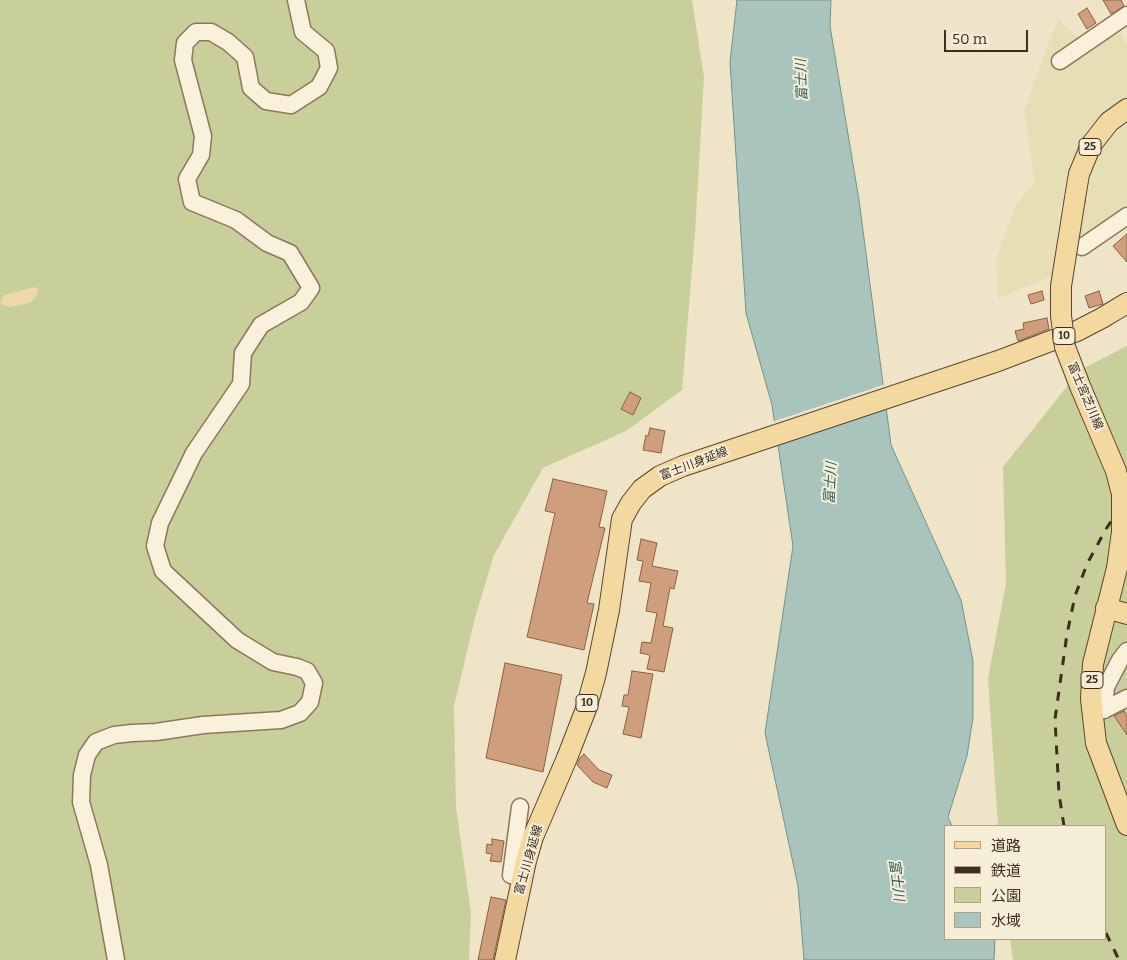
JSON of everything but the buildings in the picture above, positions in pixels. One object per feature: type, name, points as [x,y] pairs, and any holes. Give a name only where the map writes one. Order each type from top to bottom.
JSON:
[{"type":"main road","name":"富士宮芝川線","points":[[1127,109],[1109,122],[1091,145],[1080,174],[1061,286],[1061,316],[1065,347],[1116,470],[1122,494],[1122,532],[1117,568],[1093,664],[1091,699],[1096,743],[1127,825]]},
{"type":"main road","name":"富士川身延線","points":[[505,960],[533,837],[567,758],[586,708],[596,673],[609,610],[622,519],[642,489],[660,476],[683,466],[998,361],[1077,331],[1127,303]]},
{"type":"main road","points":[[1106,608],[1127,614]]},
{"type":"street","points":[[116,960],[99,865],[81,802],[82,775],[87,755],[96,742],[132,732],[156,732],[203,725],[281,720],[300,713],[310,702],[314,683],[307,672],[297,667],[273,662],[237,640],[163,571],[155,546],[160,523],[194,453],[241,384],[242,353],[261,325],[302,302],[311,288],[290,253],[267,243],[236,220],[192,202],[187,179],[201,154],[203,136],[183,60],[185,44],[196,32],[211,32],[228,42],[245,57],[251,88],[266,101],[291,105],[319,87],[329,68],[326,52],[303,32],[296,0]]},
{"type":"street","points":[[1060,61],[1127,15]]},
{"type":"street","points":[[1082,247],[1127,216]]},
{"type":"street","points":[[1125,660],[1106,687],[1104,710],[1127,698]]},
{"type":"street","points":[[520,806],[511,876],[522,879]]},
{"type":"shaded area","points":[[1058,19],[1080,41],[1117,25],[1127,44],[1127,97],[1118,104],[1076,163],[1059,213],[1053,275],[998,299],[996,260],[1016,204],[1035,181],[1024,110]]},
{"type":"shaded area","points":[[1127,125],[1127,215],[1074,252],[1086,176],[1107,137]]},
{"type":"green space","points":[[0,0],[692,0],[704,77],[695,233],[682,390],[626,431],[543,468],[494,555],[475,618],[454,706],[456,807],[471,913],[469,960],[0,960]]},
{"type":"green space","points":[[1127,346],[1127,960],[1013,960],[1010,940],[1107,940],[1107,825],[998,825],[988,678],[1006,583],[1003,467],[1080,370]]},
{"type":"sand","points":[[35,287],[39,290],[33,301],[8,307],[0,304],[4,295]]},
{"type":"water","name":"富士川","points":[[737,0],[831,0],[830,26],[859,200],[891,445],[961,600],[973,661],[973,717],[967,756],[948,817],[952,825],[944,825],[944,940],[995,940],[994,960],[804,960],[798,886],[765,733],[793,546],[772,405],[746,313],[730,62]]},
{"type":"pier","points":[[886,384],[888,405],[775,442],[772,422]]},
{"type":"railway","points":[[1064,825],[1059,794],[1055,719],[1067,634],[1075,596],[1087,564],[1106,529],[1127,498]]},
{"type":"railway","points":[[1107,935],[1119,960]]}]
